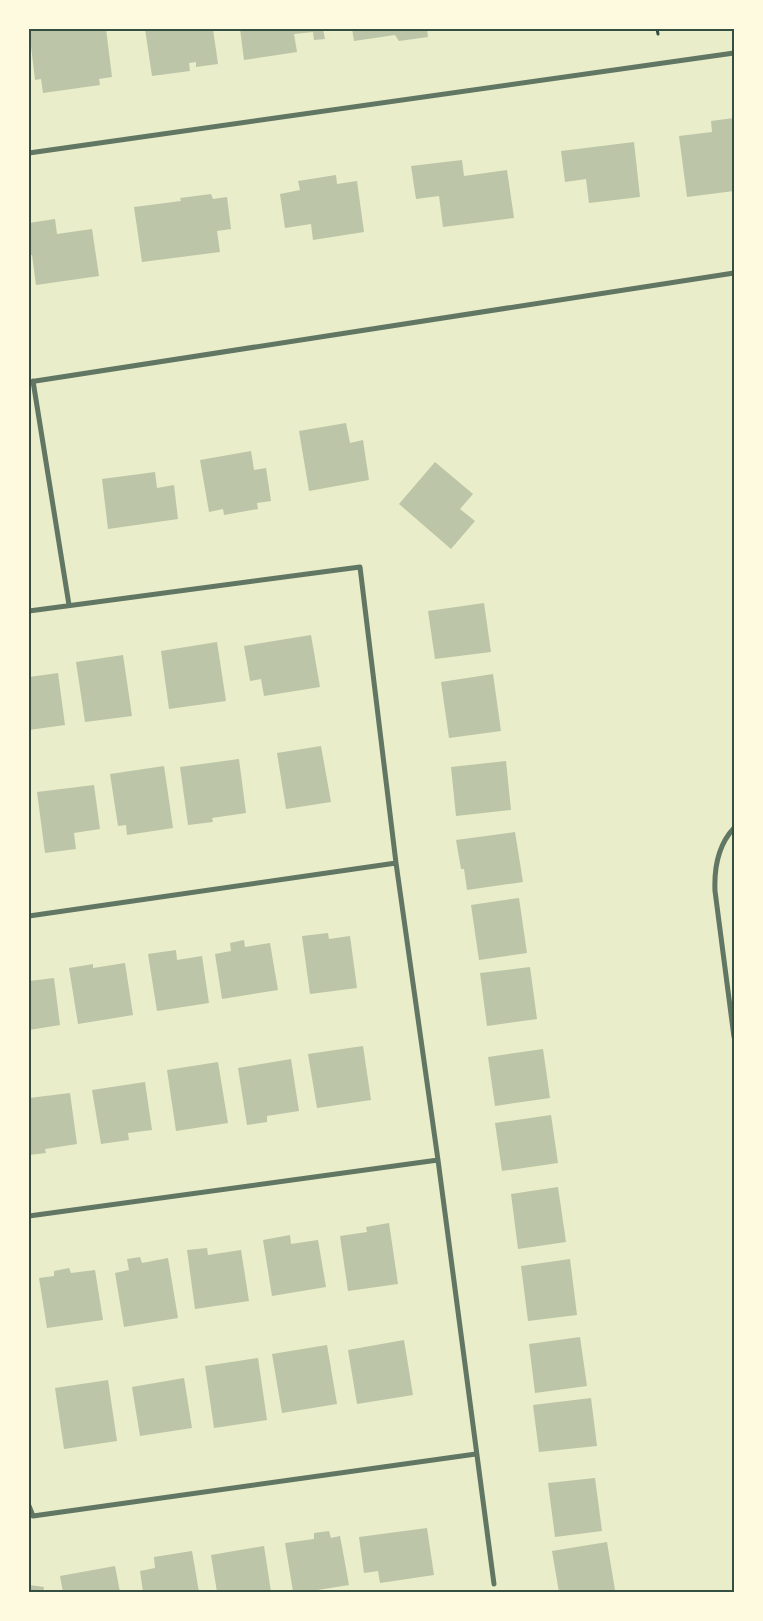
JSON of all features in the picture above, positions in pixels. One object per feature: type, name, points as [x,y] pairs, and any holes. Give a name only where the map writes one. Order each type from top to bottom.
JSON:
[{"type":"street","points":[[29,153],[734,53]]},
{"type":"street","points":[[68,605],[31,382],[734,273]]},
{"type":"street","points":[[29,611],[360,567],[396,863],[438,1160],[494,1584]]},
{"type":"street","points":[[734,828],[722,846],[717,860],[714,883],[734,1037]]},
{"type":"street","points":[[29,916],[396,863]]},
{"type":"street","points":[[29,1216],[438,1160]]},
{"type":"street","points":[[29,1506],[33,1516],[476,1454]]},
{"type":"path","points":[[657,29],[658,34]]},
{"type":"building","points":[[29,29],[106,29],[112,77],[99,79],[100,85],[43,93],[41,79],[35,80]]},
{"type":"building","points":[[145,29],[213,29],[218,64],[196,67],[196,62],[189,63],[190,71],[152,76]]},
{"type":"building","points":[[240,29],[323,29],[325,39],[314,40],[313,32],[294,34],[297,52],[244,60]]},
{"type":"building","points":[[352,29],[427,29],[428,37],[399,41],[395,35],[354,41]]},
{"type":"building","points":[[734,118],[734,191],[687,197],[679,136],[712,132],[711,121]]},
{"type":"building","points":[[634,142],[640,197],[589,203],[586,179],[565,182],[561,151]]},
{"type":"building","points":[[462,160],[464,176],[507,170],[514,218],[443,227],[439,196],[416,199],[411,166]]},
{"type":"building","points":[[336,175],[337,184],[357,181],[364,232],[313,240],[311,224],[285,228],[280,194],[300,190],[298,181]]},
{"type":"building","points":[[211,194],[213,199],[227,197],[231,229],[217,231],[220,252],[142,262],[134,207],[181,201],[180,198]]},
{"type":"building","points":[[55,219],[57,234],[92,229],[99,276],[36,285],[32,255],[29,255],[29,223]]},
{"type":"building","points":[[346,423],[350,443],[363,440],[369,480],[309,491],[299,431]]},
{"type":"building","points":[[251,451],[254,470],[266,468],[271,501],[257,503],[258,509],[224,515],[223,509],[209,512],[200,460]]},
{"type":"building","points":[[435,462],[473,494],[460,509],[475,521],[451,549],[399,504]]},
{"type":"building","points":[[155,472],[157,488],[174,485],[178,519],[108,529],[102,479]]},
{"type":"building","points":[[484,603],[491,652],[435,659],[428,611]]},
{"type":"building","points":[[311,635],[320,687],[264,696],[261,679],[250,681],[244,646]]},
{"type":"building","points":[[217,642],[226,701],[169,709],[161,651]]},
{"type":"building","points":[[123,655],[132,716],[85,722],[76,662]]},
{"type":"building","points":[[58,673],[65,725],[29,730],[29,677]]},
{"type":"building","points":[[493,674],[501,731],[449,738],[441,682]]},
{"type":"building","points":[[321,746],[331,802],[286,809],[277,753]]},
{"type":"building","points":[[239,759],[246,813],[212,818],[213,822],[188,825],[180,767]]},
{"type":"building","points":[[506,761],[511,810],[456,816],[451,767]]},
{"type":"building","points":[[164,766],[173,828],[127,835],[126,825],[118,826],[110,774]]},
{"type":"building","points":[[94,785],[100,829],[74,833],[76,849],[45,853],[37,792]]},
{"type":"building","points":[[515,832],[523,882],[467,890],[464,869],[461,869],[456,840]]},
{"type":"building","points":[[519,898],[527,953],[479,960],[471,905]]},
{"type":"building","points":[[328,933],[329,939],[350,936],[357,988],[310,994],[302,936]]},
{"type":"building","points":[[244,940],[245,947],[270,943],[278,990],[222,999],[215,954],[231,951],[230,943]]},
{"type":"building","points":[[176,950],[177,960],[202,956],[209,1003],[157,1011],[148,954]]},
{"type":"building","points":[[125,963],[133,1015],[78,1024],[69,968],[93,964],[93,968]]},
{"type":"building","points":[[530,967],[537,1019],[487,1026],[480,973]]},
{"type":"building","points":[[54,978],[60,1025],[29,1030],[29,981]]},
{"type":"building","points":[[363,1046],[371,1100],[317,1108],[308,1054]]},
{"type":"building","points":[[543,1049],[550,1098],[495,1106],[488,1057]]},
{"type":"building","points":[[291,1059],[299,1111],[267,1116],[267,1122],[247,1125],[238,1068]]},
{"type":"building","points":[[218,1062],[228,1123],[176,1131],[167,1070]]},
{"type":"building","points":[[145,1082],[152,1130],[128,1133],[129,1140],[101,1144],[92,1090]]},
{"type":"building","points":[[70,1093],[77,1144],[45,1149],[46,1153],[29,1155],[29,1098]]},
{"type":"building","points":[[551,1115],[558,1163],[502,1171],[495,1123]]},
{"type":"building","points":[[558,1187],[566,1242],[518,1249],[511,1194]]},
{"type":"building","points":[[389,1223],[398,1284],[348,1291],[340,1236],[367,1232],[366,1227]]},
{"type":"building","points":[[290,1235],[291,1244],[318,1240],[326,1287],[272,1296],[263,1240]]},
{"type":"building","points":[[207,1248],[208,1255],[241,1250],[249,1301],[195,1309],[187,1250]]},
{"type":"building","points":[[140,1257],[142,1263],[168,1258],[178,1318],[124,1327],[115,1273],[129,1270],[127,1259]]},
{"type":"building","points":[[570,1259],[577,1315],[528,1321],[521,1266]]},
{"type":"building","points":[[69,1268],[71,1273],[95,1270],[103,1320],[47,1328],[39,1278],[54,1276],[54,1271]]},
{"type":"building","points":[[580,1337],[587,1386],[535,1393],[529,1344]]},
{"type":"building","points":[[404,1340],[413,1395],[357,1404],[348,1350]]},
{"type":"building","points":[[327,1345],[337,1404],[282,1413],[272,1354]]},
{"type":"building","points":[[258,1358],[267,1420],[214,1428],[205,1366]]},
{"type":"building","points":[[184,1378],[192,1428],[140,1436],[132,1387]]},
{"type":"building","points":[[108,1380],[117,1441],[64,1449],[55,1388]]},
{"type":"building","points":[[591,1398],[597,1446],[539,1452],[533,1405]]},
{"type":"building","points":[[595,1478],[602,1531],[555,1537],[548,1483]]},
{"type":"building","points":[[427,1528],[434,1575],[380,1583],[378,1571],[364,1573],[359,1537]]},
{"type":"building","points":[[329,1531],[331,1538],[340,1536],[349,1585],[293,1592],[285,1543],[314,1539],[314,1533]]},
{"type":"building","points":[[607,1542],[615,1590],[559,1592],[552,1551]]},
{"type":"building","points":[[264,1546],[271,1592],[217,1592],[211,1555]]},
{"type":"building","points":[[192,1551],[199,1592],[143,1592],[140,1571],[155,1568],[154,1557]]},
{"type":"building","points":[[115,1566],[120,1592],[63,1592],[60,1576]]},
{"type":"building","points":[[29,1585],[44,1587],[43,1592],[29,1592]]}]
